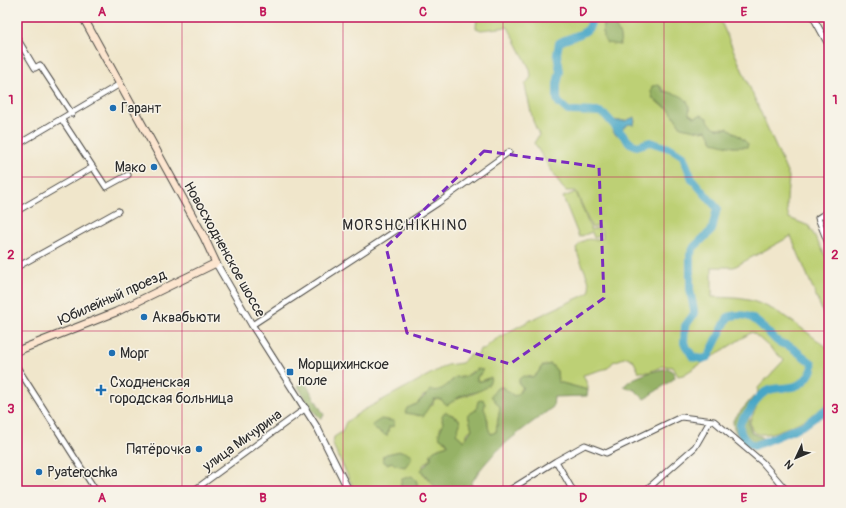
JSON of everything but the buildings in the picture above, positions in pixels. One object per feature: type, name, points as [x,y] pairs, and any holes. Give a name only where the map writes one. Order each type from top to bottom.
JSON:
[{"type":"main road","name":"Новосходненское шоссе","points":[[83,17],[204,237],[216,263]]},
{"type":"main road","name":"Юбилейный проезд","points":[[17,351],[116,312],[216,263]]},
{"type":"street","points":[[813,17],[829,46]]},
{"type":"street","points":[[17,38],[35,68],[40,66],[72,114]]},
{"type":"street","points":[[17,145],[62,120],[120,84]]},
{"type":"street","points":[[62,120],[106,187],[128,175]]},
{"type":"street","points":[[252,325],[438,203],[509,152]]},
{"type":"street","points":[[17,211],[93,167]]},
{"type":"street","points":[[17,267],[118,211]]},
{"type":"street","points":[[829,211],[818,218],[829,246]]},
{"type":"street","name":"Новосходненское шоссе","points":[[216,263],[252,325],[306,408],[327,445],[349,491]]},
{"type":"street","points":[[17,367],[96,491]]},
{"type":"street","name":"улица Мичурина","points":[[193,491],[306,408]]},
{"type":"street","points":[[508,491],[585,445],[606,453],[681,417],[714,421],[736,438],[762,462],[787,491]]},
{"type":"street","points":[[645,491],[695,447],[710,421]]},
{"type":"street","points":[[556,461],[573,491]]},
{"type":"street","points":[[650,486],[655,491]]},
{"type":"highlighted area","points":[[484,151],[599,167],[604,298],[510,364],[407,333],[386,247]]},
{"type":"green space","points":[[477,17],[594,17],[603,23],[603,37],[607,42],[620,45],[619,33],[607,17],[719,17],[789,177],[787,203],[789,218],[809,226],[829,262],[829,327],[791,236],[734,267],[712,267],[712,297],[735,298],[753,301],[768,307],[795,323],[829,349],[829,423],[822,415],[812,414],[809,418],[771,433],[763,434],[752,430],[750,421],[756,408],[758,388],[784,360],[752,332],[683,375],[678,376],[673,367],[663,366],[649,372],[639,372],[633,360],[627,357],[613,362],[608,368],[583,375],[588,386],[588,390],[558,382],[557,371],[551,364],[542,366],[533,377],[528,375],[518,394],[514,396],[502,387],[497,388],[492,396],[500,407],[496,432],[491,434],[488,430],[488,419],[476,410],[468,415],[472,429],[468,432],[464,441],[456,434],[460,424],[459,419],[451,414],[442,419],[443,424],[440,428],[440,437],[446,441],[448,445],[438,448],[431,454],[431,459],[423,465],[423,474],[437,488],[436,491],[419,491],[416,480],[402,479],[400,489],[397,491],[355,491],[333,445],[334,437],[342,432],[346,422],[362,411],[447,365],[462,363],[469,355],[478,355],[480,349],[484,350],[489,344],[500,337],[531,320],[587,294],[590,290],[588,279],[576,248],[587,239],[595,240],[603,238],[602,231],[597,226],[592,228],[576,191],[566,191],[562,187],[534,143],[539,135],[533,121],[525,85],[531,77],[530,69],[508,27],[481,30],[476,28]],"holes":[[[659,85],[689,114],[715,128],[728,128],[744,140],[740,146],[733,147],[707,129],[701,131],[681,127],[670,110],[658,103]],[[606,116],[612,120],[620,121],[634,117],[635,122],[626,126],[616,135],[614,127]],[[473,371],[481,374],[477,377],[477,381],[482,381],[487,378],[480,389],[475,393],[460,397],[451,403],[440,399],[434,399],[433,404],[419,416],[414,414],[411,406],[417,404],[423,396],[445,388],[452,380],[460,376],[465,377]],[[401,451],[395,465],[392,462],[387,464],[383,461],[383,456]]]},
{"type":"green space","points":[[594,17],[607,17],[619,33],[620,45],[607,43],[603,37],[603,23]]},
{"type":"green space","points":[[659,85],[663,91],[678,95],[686,100],[688,103],[689,114],[695,117],[701,115],[707,118],[715,128],[728,128],[748,144],[747,147],[733,147],[713,142],[707,130],[701,131],[681,127],[670,110],[653,99],[651,92],[652,86]]},
{"type":"green space","points":[[576,192],[591,230],[598,228],[601,235],[594,238],[592,232],[579,237],[563,197]]},
{"type":"green space","points":[[551,364],[557,371],[558,382],[588,390],[587,396],[554,397],[553,407],[508,441],[487,461],[471,484],[477,491],[436,491],[436,488],[421,470],[431,459],[431,454],[434,450],[448,445],[446,441],[440,438],[439,433],[443,424],[442,415],[446,412],[459,419],[460,424],[456,434],[464,441],[472,429],[468,415],[476,410],[478,401],[483,399],[489,431],[491,434],[496,432],[500,407],[491,396],[497,388],[502,387],[514,396],[518,394],[523,387],[519,384],[519,379],[523,376],[533,377],[542,366]]},
{"type":"green space","points":[[668,368],[674,373],[675,378],[644,399],[635,390],[625,387],[625,385],[629,382],[640,376]]},
{"type":"green space","points":[[478,369],[483,370],[477,377],[477,381],[482,381],[491,377],[490,382],[485,388],[457,398],[447,405],[440,399],[434,399],[424,416],[405,413],[407,408],[417,404],[431,390],[435,391],[441,389],[456,377],[465,377]]},
{"type":"green space","points":[[304,382],[324,415],[322,418],[320,418],[311,409],[298,386]]},
{"type":"green space","points":[[754,396],[756,401],[749,424],[752,433],[762,437],[758,446],[748,444],[743,441],[737,435],[733,425],[733,420]]},
{"type":"green space","points":[[381,419],[394,421],[394,426],[389,427],[387,436],[374,429],[372,425]]},
{"type":"green space","points":[[401,451],[411,454],[411,459],[405,467],[395,465],[392,462],[387,464],[383,461],[383,456]]},
{"type":"green space","points":[[412,476],[416,480],[419,491],[397,491],[400,489],[402,479]]},
{"type":"water","points":[[605,116],[613,121],[625,121],[635,117],[634,125],[629,124],[622,129],[620,134],[616,135],[613,132],[614,127]]},
{"type":"waterway","points":[[591,17],[589,28],[580,34],[559,43],[557,54],[560,71],[557,84],[557,99],[559,103],[568,111],[600,112],[606,116],[630,143],[637,146],[650,142],[672,149],[683,156],[692,179],[717,208],[712,230],[694,247],[690,255],[690,290],[694,314],[685,326],[684,343],[693,357],[702,359],[708,357],[728,317],[744,315],[756,321],[778,342],[789,346],[812,363],[812,370],[799,385],[765,392],[757,398],[748,413],[743,418],[740,431],[744,438],[754,446],[804,425],[829,407]]},
{"type":"place","name":"Гарант","points":[[113,108]]},
{"type":"place","name":"Мако","points":[[154,167]]},
{"type":"place","name":"Аквабьюти","points":[[144,317]]},
{"type":"place","name":"Морг","points":[[112,353]]},
{"type":"place","name":"Морщихинское поле","points":[[290,372]]},
{"type":"place","name":"Сходненская городская больница","points":[[101,390]]},
{"type":"place","name":"Пятёрочка","points":[[199,449]]},
{"type":"place","name":"Pyaterochka","points":[[39,472]]},
{"type":"district","name":"MORSHCHIKHINO","points":[[405,225]]}]
